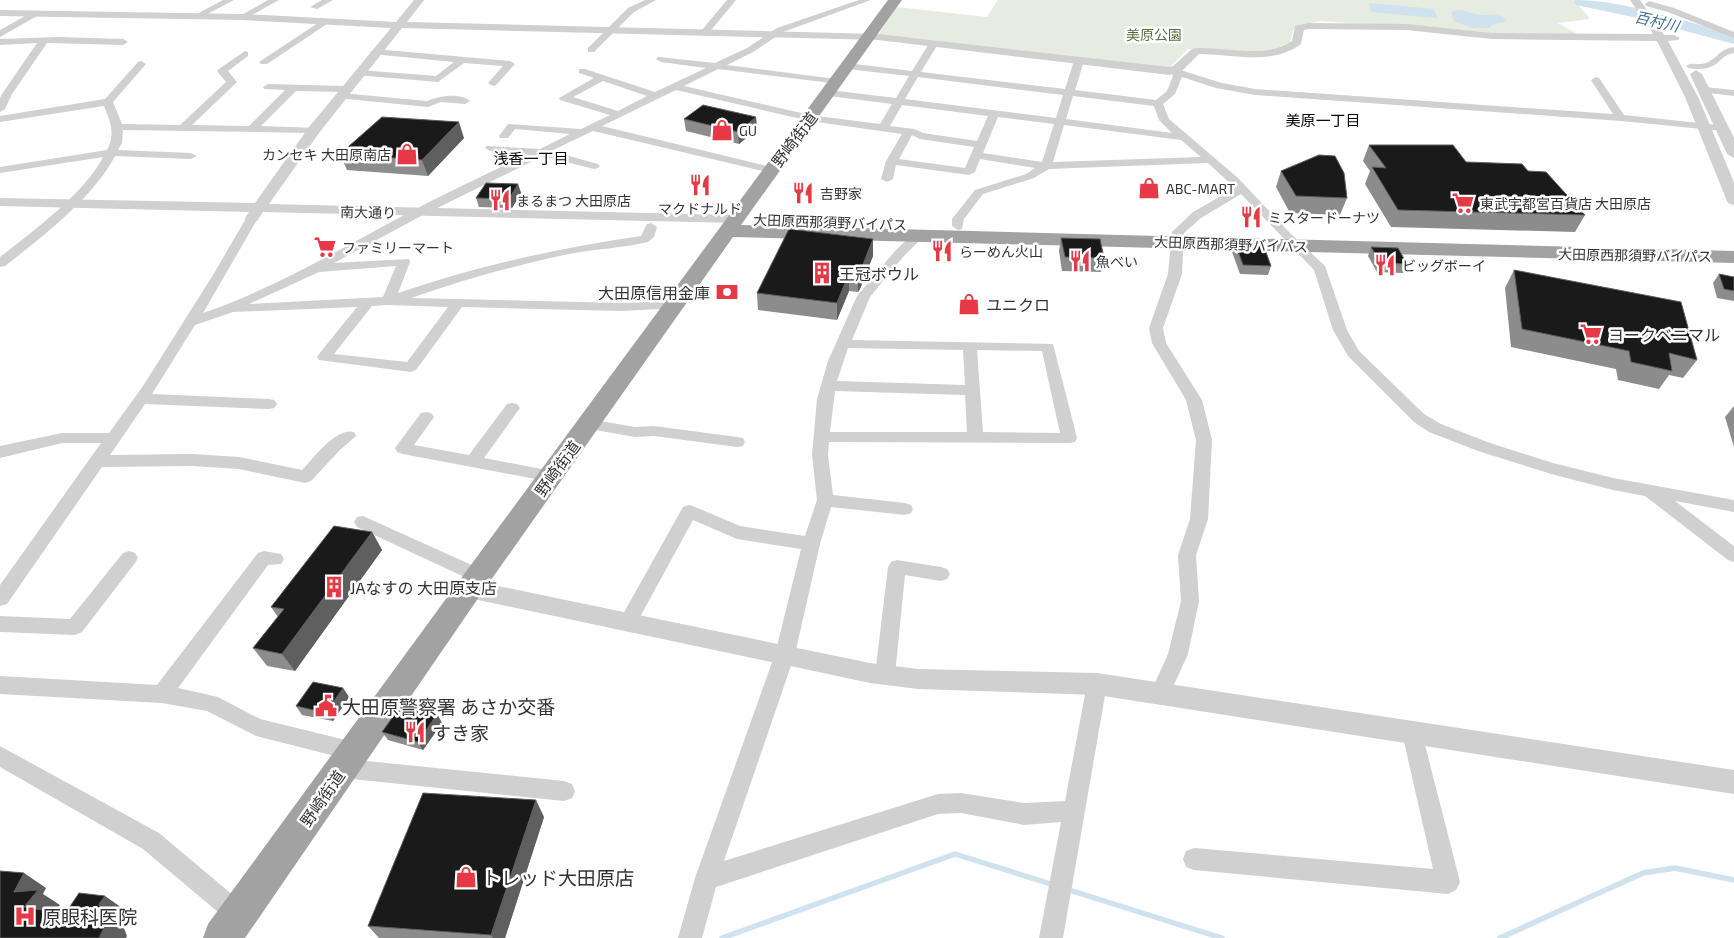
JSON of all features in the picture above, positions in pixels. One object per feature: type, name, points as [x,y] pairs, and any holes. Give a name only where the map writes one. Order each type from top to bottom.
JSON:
[{"type":"highway","name":"野崎街道","points":[[222,938],[588,424],[895,0]]},
{"type":"highway","name":"大田原西那須野バイパス","points":[[731,225],[958,226],[1178,238]]},
{"type":"highway","name":"大田原西那須野バイパス","points":[[731,225],[919,235],[1291,241],[1734,257]]},
{"type":"highway","name":"大田原西那須野バイパス","points":[[1291,241],[1734,247]]},
{"type":"street","points":[[195,17],[230,0]]},
{"type":"street","points":[[242,17],[275,0]]},
{"type":"street","points":[[314,7],[329,0]]},
{"type":"street","points":[[0,600],[140,400],[220,275],[254,214],[314,130],[418,0]]},
{"type":"street","points":[[591,50],[631,10],[652,0]]},
{"type":"street","points":[[704,33],[732,0]]},
{"type":"street","points":[[188,323],[228,309],[314,269],[417,213],[750,50],[770,35],[790,26],[867,0]]},
{"type":"street","points":[[1635,0],[1651,13],[1667,38],[1691,66],[1723,128],[1734,154]]},
{"type":"street","points":[[1651,13],[1674,11],[1721,32],[1734,35]]},
{"type":"street","points":[[0,13],[242,17],[399,25],[868,38],[1174,71],[1220,86],[1255,92],[1621,118],[1723,128]]},
{"type":"street","points":[[0,34],[34,14]]},
{"type":"street","points":[[264,62],[324,22]]},
{"type":"street","points":[[1174,71],[1196,51],[1248,54],[1288,48],[1297,42],[1299,28],[1308,26],[1406,27],[1492,36],[1667,38]]},
{"type":"street","points":[[1667,38],[1679,70],[1706,127],[1734,201]]},
{"type":"street","points":[[0,42],[60,40],[123,42]]},
{"type":"street","points":[[0,109],[7,94],[42,42]]},
{"type":"street","points":[[883,128],[933,44]]},
{"type":"street","points":[[1691,66],[1708,66],[1727,51],[1734,50]]},
{"type":"street","points":[[375,52],[510,64],[493,83]]},
{"type":"street","points":[[184,128],[232,82],[222,71],[245,54]]},
{"type":"street","points":[[661,58],[718,66],[832,87],[898,102],[1182,137]]},
{"type":"street","points":[[359,73],[438,79],[462,60]]},
{"type":"street","points":[[958,226],[958,219],[980,192],[1030,176],[1046,166],[1079,61]]},
{"type":"street","points":[[0,119],[108,102],[142,64]]},
{"type":"street","points":[[847,66],[1158,104],[1171,92],[1178,76],[1174,71]]},
{"type":"street","points":[[582,71],[656,96]]},
{"type":"street","points":[[602,78],[564,98],[619,114]]},
{"type":"street","points":[[1596,80],[1621,118]]},
{"type":"street","points":[[268,87],[344,92],[428,104],[440,99],[465,101]]},
{"type":"street","points":[[675,87],[810,118],[909,132],[1046,166],[1212,160]]},
{"type":"street","points":[[252,129],[293,88]]},
{"type":"street","points":[[1704,90],[1734,93]]},
{"type":"street","points":[[0,263],[41,232],[67,207],[94,177],[111,154],[116,142],[118,127],[108,102]]},
{"type":"street","points":[[1158,104],[1164,120],[1182,137],[1212,160],[1320,269],[1340,330],[1353,353],[1419,418],[1435,428],[1484,447],[1551,468],[1649,491],[1734,506]]},
{"type":"street","points":[[892,160],[969,172],[994,114]]},
{"type":"street","points":[[504,136],[512,126],[586,130],[771,170]]},
{"type":"street","points":[[118,127],[314,130]]},
{"type":"street","points":[[887,179],[892,160],[909,132]]},
{"type":"street","points":[[490,148],[541,152],[594,166]]},
{"type":"street","points":[[0,170],[111,154],[191,156]]},
{"type":"street","points":[[1160,694],[1178,654],[1188,617],[1190,601],[1187,555],[1199,519],[1204,440],[1194,400],[1159,342],[1156,328],[1175,274],[1178,238],[1198,215],[1242,189]]},
{"type":"street","name":"南大通り","points":[[0,202],[67,207],[403,221],[651,227],[731,225]]},
{"type":"street","name":"南大通り","points":[[0,211],[67,207]]},
{"type":"street","name":"南大通り","points":[[254,214],[417,213],[731,225]]},
{"type":"street","points":[[388,301],[452,279],[510,264],[571,250],[644,239],[648,237],[651,227]]},
{"type":"street","points":[[690,938],[707,878],[785,654],[812,544],[825,500],[820,455],[828,386],[842,344],[864,296],[919,235]]},
{"type":"street","points":[[314,269],[404,262],[388,301]]},
{"type":"street","points":[[228,309],[388,301],[621,307],[674,305]]},
{"type":"street","points":[[368,302],[324,357],[411,367],[457,304]]},
{"type":"street","points":[[822,437],[1069,438],[1048,347],[842,344]]},
{"type":"street","points":[[970,346],[975,438]]},
{"type":"street","points":[[828,386],[972,390]]},
{"type":"street","points":[[140,400],[269,404]]},
{"type":"street","points":[[473,461],[512,408]]},
{"type":"street","points":[[426,416],[403,448],[551,476]]},
{"type":"street","points":[[588,424],[635,432],[654,431],[737,442]]},
{"type":"street","points":[[96,461],[192,460],[239,464],[305,477],[334,446],[348,436]]},
{"type":"street","points":[[0,452],[62,438],[112,438]]},
{"type":"street","points":[[1649,491],[1734,555]]},
{"type":"street","points":[[825,500],[905,509]]},
{"type":"street","points":[[627,623],[689,511],[737,532],[812,544]]},
{"type":"street","points":[[363,522],[474,583],[627,623],[885,675],[918,679],[1097,684],[1734,782]]},
{"type":"street","points":[[0,624],[75,627],[129,558]]},
{"type":"street","points":[[162,694],[264,558],[275,559]]},
{"type":"street","points":[[885,675],[897,567],[941,574]]},
{"type":"street","points":[[1050,938],[1097,684]]},
{"type":"street","points":[[0,685],[162,694],[211,703],[256,727],[349,760],[564,791]]},
{"type":"street","points":[[1194,859],[1448,882],[1412,733]]},
{"type":"street","points":[[0,756],[151,841],[239,915]]},
{"type":"street","points":[[707,878],[938,804],[961,803],[1024,814],[1072,811]]},
{"type":"green space","name":"美原公園","points":[[998,0],[1574,0],[1590,19],[1558,23],[1579,35],[1518,35],[1320,21],[1296,27],[1293,30],[1290,42],[1267,50],[1240,52],[1188,49],[1168,69],[878,35],[897,7],[987,17]]},
{"type":"water","points":[[1369,3],[1434,9],[1437,18],[1371,12]]},
{"type":"water","points":[[1457,10],[1480,15],[1496,15],[1507,21],[1491,25],[1491,28],[1472,28],[1454,21],[1451,12]]},
{"type":"building","points":[[703,105],[756,117],[738,132],[684,119]]},
{"type":"building","points":[[382,117],[459,122],[422,160],[340,154]]},
{"type":"building","name":"東武宇都宮百貨店 大田原店","points":[[1369,145],[1453,145],[1466,162],[1522,164],[1528,171],[1546,172],[1585,215],[1398,210],[1372,167],[1386,168]]},
{"type":"building","points":[[1319,155],[1335,156],[1344,173],[1347,198],[1296,196],[1281,171]]},
{"type":"building","points":[[486,183],[518,184],[509,199],[476,198]]},
{"type":"building","name":"王冠ボウル","points":[[789,229],[873,239],[860,272],[858,274],[849,273],[837,303],[757,293]]},
{"type":"building","points":[[1061,238],[1100,239],[1104,258],[1065,257]]},
{"type":"building","points":[[1235,243],[1263,244],[1271,266],[1243,265]]},
{"type":"building","points":[[1371,247],[1398,248],[1407,264],[1381,263]]},
{"type":"building","name":"ヨークベニマル","points":[[1514,270],[1681,302],[1697,360],[1669,353],[1672,371],[1631,362],[1629,351],[1522,329]]},
{"type":"building","points":[[1719,274],[1734,277],[1734,291],[1724,289]]},
{"type":"building","points":[[334,526],[372,532],[282,654],[253,648],[284,609],[271,607]]},
{"type":"building","points":[[313,682],[343,688],[326,713],[296,706]]},
{"type":"building","points":[[402,704],[437,714],[418,742],[382,732]]},
{"type":"building","name":"トレッド大田原店","points":[[423,793],[536,800],[491,935],[368,926]]},
{"type":"building","name":"原眼科医院","points":[[0,871],[24,873],[14,892],[38,890],[24,907],[65,914],[79,893],[105,896],[99,904],[107,922],[99,938],[0,938]]},
{"type":"waterway","name":"百村川","points":[[1581,2],[1634,13],[1734,39]]},
{"type":"waterway","points":[[722,938],[955,854],[1054,885]]},
{"type":"waterway","points":[[1500,938],[1643,873],[1675,868],[1734,880]]},
{"type":"waterway","points":[[1066,889],[1222,938]]},
{"type":"place","name":"GU","points":[[722,130]]},
{"type":"place","name":"カンセキ 大田原南店","points":[[407,154]]},
{"type":"place","name":"マクドナルド","points":[[700,185]]},
{"type":"place","name":"ABC-MART","points":[[1149,188]]},
{"type":"place","name":"吉野家","points":[[803,193]]},
{"type":"place","name":"まるまつ 大田原店","points":[[500,200]]},
{"type":"place","name":"東武宇都宮百貨店 大田原店","points":[[1463,203]]},
{"type":"place","name":"ミスタードーナツ","points":[[1251,217]]},
{"type":"place","name":"ファミリーマート","points":[[325,247]]},
{"type":"place","name":"らーめん火山","points":[[942,251]]},
{"type":"place","name":"魚べい","points":[[1080,261]]},
{"type":"place","name":"ビッグボーイ","points":[[1385,265]]},
{"type":"place","name":"王冠ボウル","points":[[822,273]]},
{"type":"place","name":"大田原信用金庫","points":[[727,292]]},
{"type":"place","name":"ユニクロ","points":[[969,304]]},
{"type":"place","name":"ヨークベニマル","points":[[1591,334]]},
{"type":"place","name":"JAなすの 大田原支店","points":[[334,587]]},
{"type":"place","name":"大田原警察署 あさか交番","points":[[326,706]]},
{"type":"place","name":"すき家","points":[[415,732]]},
{"type":"place","name":"トレッド大田原店","points":[[466,877]]},
{"type":"place","name":"原眼科医院","points":[[25,916]]},
{"type":"district","name":"美原一丁目","points":[[1323,120]]},
{"type":"district","name":"浅香一丁目","points":[[531,158]]}]
